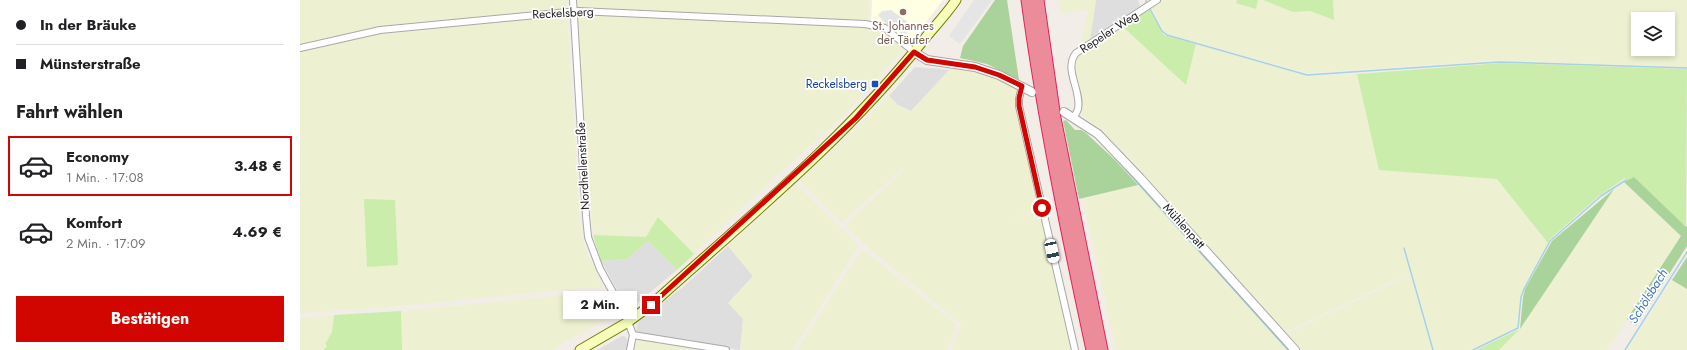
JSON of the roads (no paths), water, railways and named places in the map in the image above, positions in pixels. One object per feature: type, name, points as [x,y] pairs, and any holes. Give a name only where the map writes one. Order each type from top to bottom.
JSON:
[{"type":"highway","points":[[1027,0],[1041,93],[1070,250],[1092,350]]},
{"type":"highway","points":[[1038,0],[1055,118],[1102,350]]},
{"type":"main road","points":[[580,350],[628,322],[651,305],[851,123],[880,92],[956,0]]},
{"type":"street","name":"Nordhellenstraße","points":[[573,0],[588,237],[600,269],[626,316],[633,335]]},
{"type":"street","name":"Repeler Weg","points":[[1074,118],[1078,109],[1078,101],[1071,63],[1073,57],[1076,53],[1157,0]]},
{"type":"street","name":"Reckelsberg","points":[[300,48],[380,30],[573,11],[865,24],[885,28],[914,52]]},
{"type":"street","points":[[914,52],[927,60],[975,67],[999,75],[1032,92]]},
{"type":"street","points":[[1022,86],[1019,106],[1075,350]]},
{"type":"street","name":"Mühlenpatt","points":[[1064,112],[1098,134],[1140,178],[1295,350]]},
{"type":"street","points":[[630,350],[633,335],[726,350]]},
{"type":"waterway","points":[[1150,9],[1162,31],[1167,35],[1307,75],[1499,62],[1687,68]]},
{"type":"waterway","points":[[1116,159],[1288,350]]},
{"type":"waterway","points":[[1473,350],[1518,328],[1521,297],[1550,241],[1601,196],[1626,180]]},
{"type":"waterway","points":[[1404,248],[1433,350]]},
{"type":"waterway","name":"Schölsbach","points":[[1625,350],[1687,252]]},
{"type":"place","name":"St. Johannes der Täufer","points":[[903,12]]},
{"type":"place","name":"Reckelsberg","points":[[875,84]]}]
